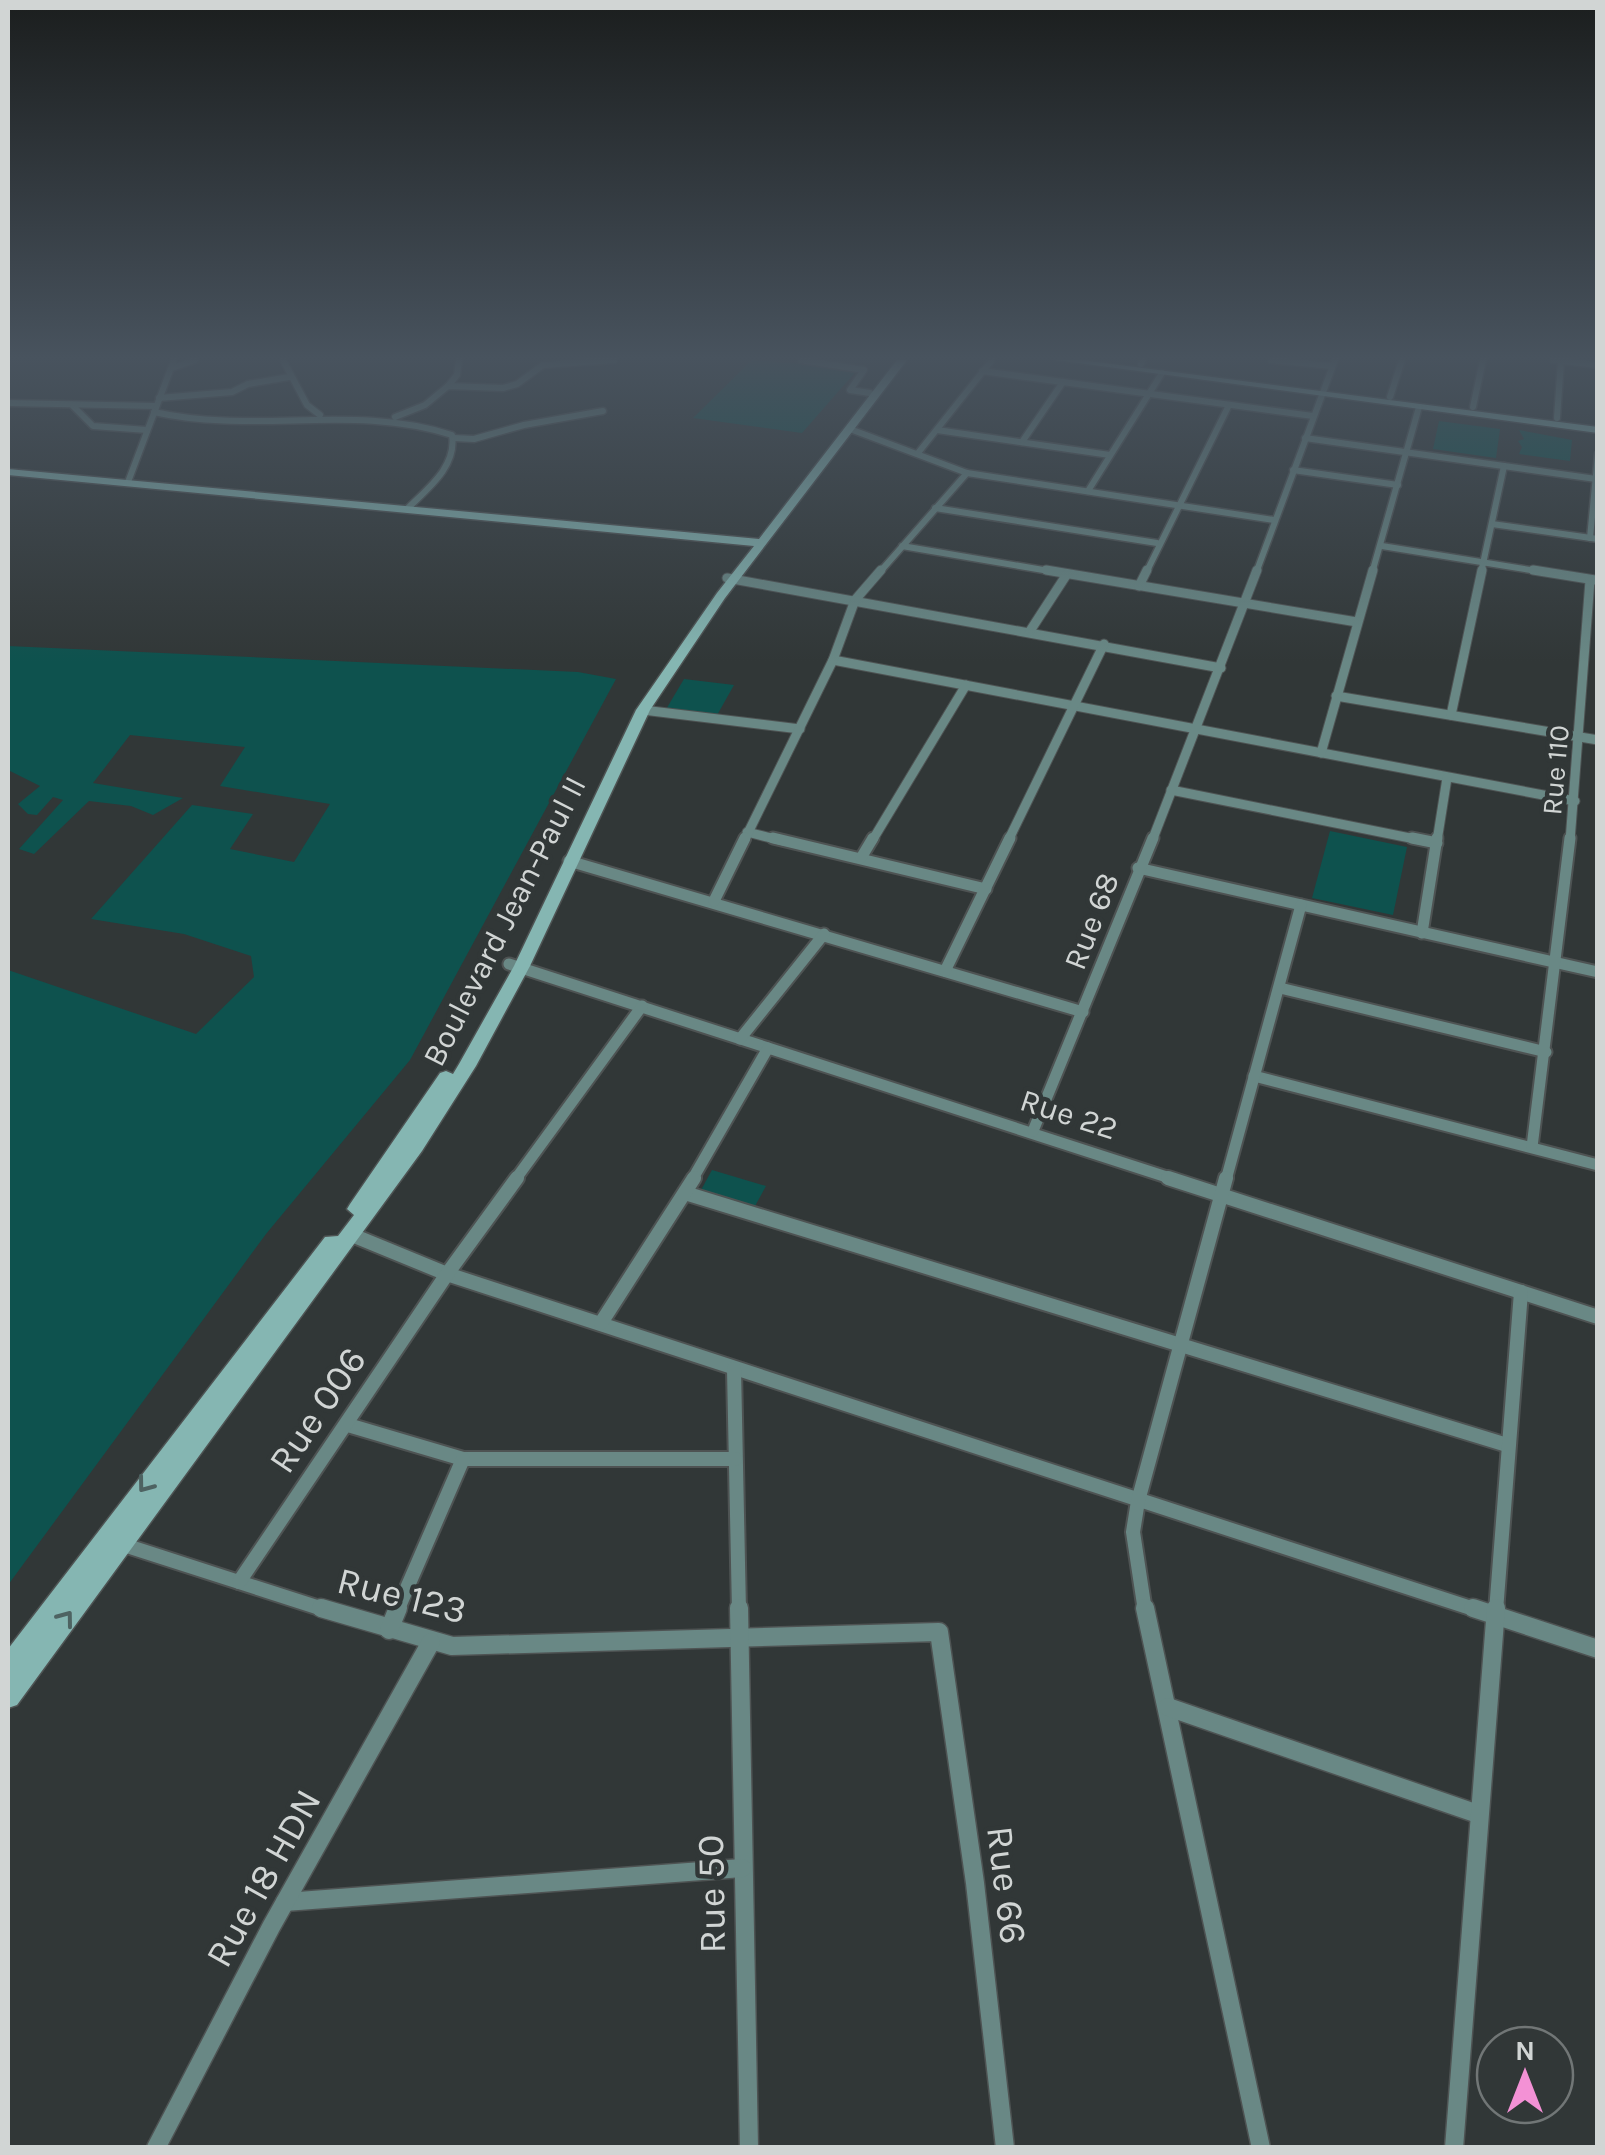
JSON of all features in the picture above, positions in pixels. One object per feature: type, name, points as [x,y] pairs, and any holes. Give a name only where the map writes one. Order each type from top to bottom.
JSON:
[{"type":"main road","name":"Boulevard Jean-Paul II","points":[[758,544],[820,461]]},
{"type":"main road","name":"Boulevard Jean-Paul II","points":[[8,1668],[350,1219],[451,1070],[516,965],[616,739],[650,682],[825,461]]},
{"type":"main road","points":[[8,472],[758,544]]},
{"type":"main road","name":"Boulevard Jean-Paul II","points":[[8,1696],[352,1235],[468,1066],[643,710],[730,579]]},
{"type":"street","points":[[128,482],[135,461]]},
{"type":"street","points":[[407,509],[450,461]]},
{"type":"street","points":[[937,461],[967,473],[1274,520]]},
{"type":"street","points":[[1088,492],[1107,461]]},
{"type":"street","points":[[1139,586],[1201,461]]},
{"type":"street","name":"Rue 68","points":[[1032,1131],[1198,729],[1297,461]]},
{"type":"street","points":[[1322,753],[1403,461]]},
{"type":"street","points":[[1466,461],[1596,479],[1594,539],[1492,524]]},
{"type":"street","points":[[1451,715],[1504,466]]},
{"type":"street","points":[[1294,470],[1398,485]]},
{"type":"street","points":[[714,902],[833,660],[855,600],[967,473]]},
{"type":"street","points":[[935,508],[1157,543]]},
{"type":"street","points":[[902,546],[1357,622]]},
{"type":"street","points":[[1382,546],[1594,580]]},
{"type":"street","points":[[1030,630],[1067,574]]},
{"type":"street","points":[[730,579],[1030,630],[1221,668]]},
{"type":"street","name":"Rue 110","points":[[1532,1147],[1575,801],[1594,580]]},
{"type":"street","points":[[944,971],[1104,644]]},
{"type":"street","points":[[833,660],[1575,801]]},
{"type":"street","points":[[860,858],[966,684]]},
{"type":"street","points":[[1336,696],[1598,740]]},
{"type":"street","points":[[643,710],[800,730]]},
{"type":"street","points":[[1422,933],[1447,778]]},
{"type":"street","points":[[1170,790],[1436,843]]},
{"type":"street","points":[[747,832],[986,889]]},
{"type":"street","points":[[569,860],[1083,1012]]},
{"type":"street","points":[[1138,868],[1598,972]]},
{"type":"street","points":[[1261,2148],[1137,1573],[1133,1532],[1220,1192],[1301,905]]},
{"type":"street","points":[[740,1039],[824,934]]},
{"type":"street","name":"Rue 22","points":[[516,965],[1598,1317]]},
{"type":"street","points":[[1280,988],[1546,1052]]},
{"type":"street","name":"Rue 006","points":[[239,1582],[446,1274],[642,1006]]},
{"type":"street","points":[[602,1324],[685,1193],[768,1048]]},
{"type":"street","points":[[1254,1076],[1598,1165]]},
{"type":"street","points":[[685,1193],[1507,1445]]},
{"type":"street","points":[[352,1235],[446,1274],[1598,1649]]},
{"type":"street","points":[[1454,2148],[1521,1292]]},
{"type":"street","name":"Rue 50","points":[[734,1369],[749,2148]]},
{"type":"street","points":[[348,1425],[463,1459],[736,1460]]},
{"type":"street","points":[[389,1630],[463,1459]]},
{"type":"street","name":"Rue 123","points":[[121,1544],[389,1630],[471,1648],[940,1632]]},
{"type":"street","name":"Rue 66","points":[[940,1632],[975,1883],[1005,2148]]},
{"type":"street","name":"Rue 18 HDN","points":[[156,2148],[285,1902],[431,1642]]},
{"type":"street","points":[[1168,1707],[1478,1814]]},
{"type":"street","points":[[285,1902],[742,1868]]},
{"type":"shaded area","points":[[8,646],[578,672],[616,679],[410,1060],[266,1234],[8,1585],[8,970],[196,1034],[254,977],[251,956],[184,934],[91,919],[192,805],[253,814],[230,849],[294,862],[330,804],[220,786],[245,747],[130,735],[93,783],[183,798],[153,815],[131,806],[89,801],[34,854],[19,849],[63,800],[53,797],[37,815],[28,814],[18,804],[40,786],[8,770]]},
{"type":"shaded area","points":[[684,679],[734,685],[716,717],[665,711]]},
{"type":"shaded area","points":[[1330,831],[1407,847],[1393,915],[1312,898]]},
{"type":"shaded area","points":[[712,1170],[766,1186],[755,1206],[701,1190]]}]
